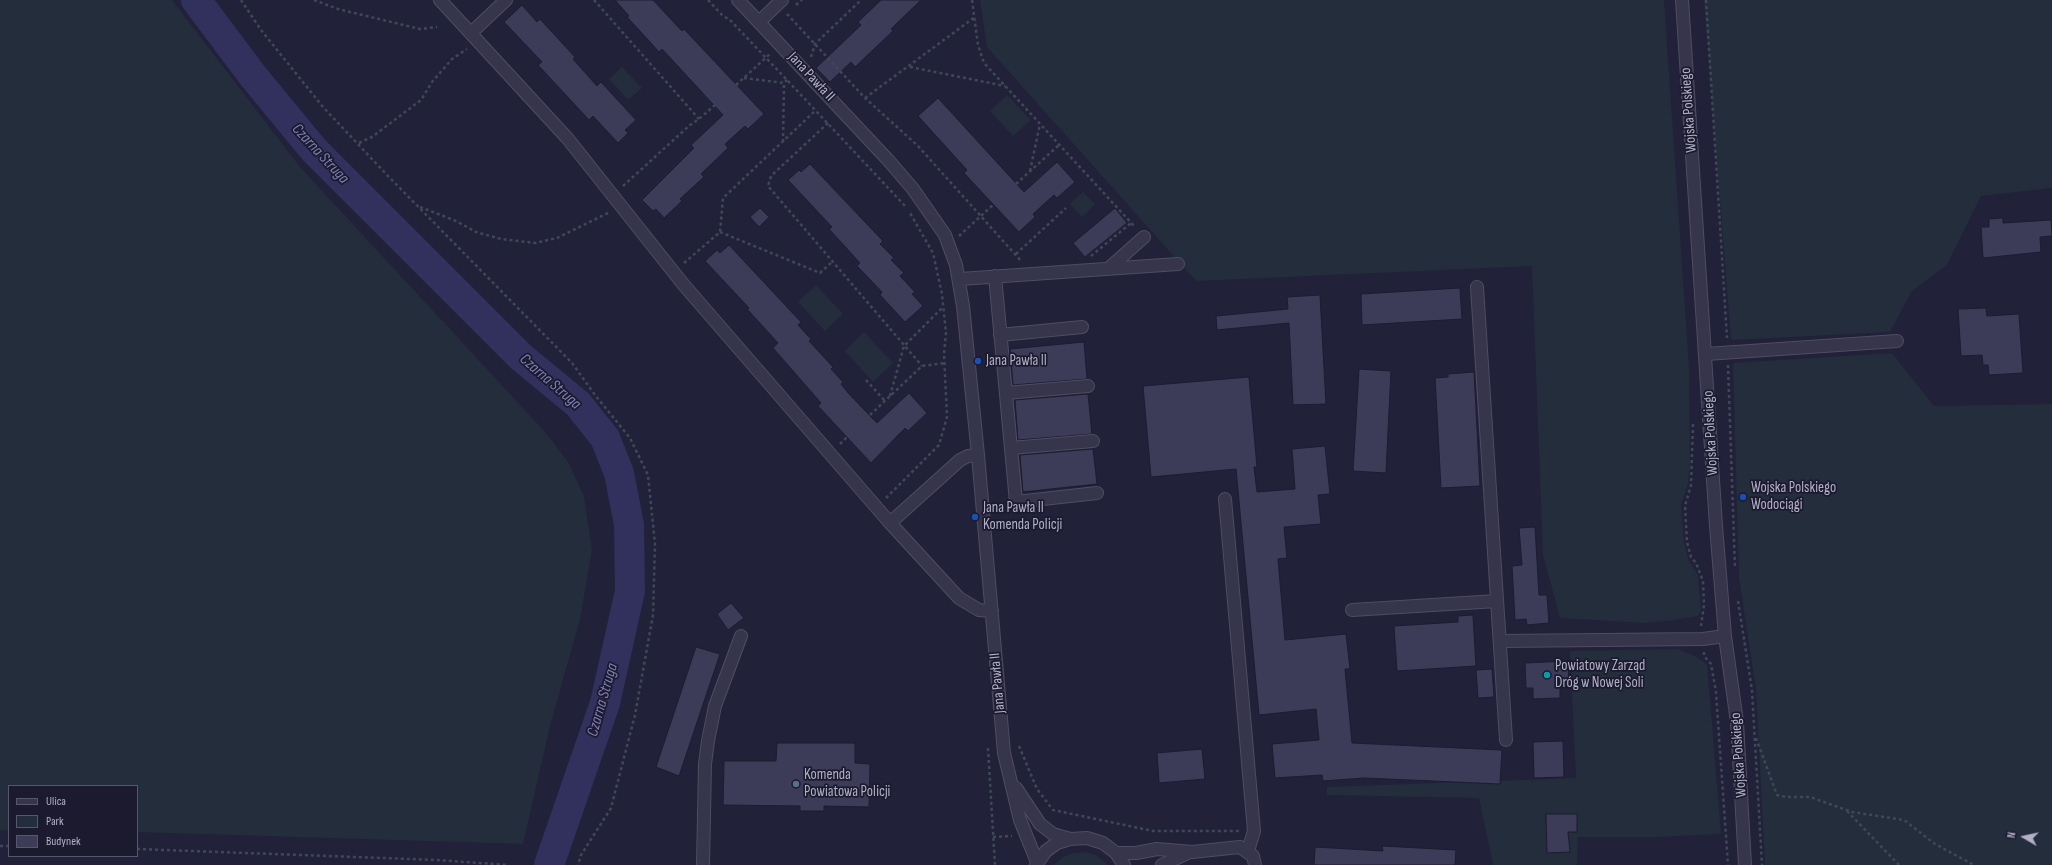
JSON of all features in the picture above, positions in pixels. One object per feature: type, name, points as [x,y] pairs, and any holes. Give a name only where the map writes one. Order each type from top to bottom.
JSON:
[{"type":"street","points":[[440,0],[568,138],[683,284],[890,523],[959,598],[979,610],[992,610]]},
{"type":"street","points":[[474,36],[506,0]]},
{"type":"street","name":"Jana Pawła II","points":[[738,0],[913,189],[945,235],[956,265],[960,279],[978,456],[1004,753],[1020,820],[1037,864]]},
{"type":"street","points":[[759,22],[782,0]]},
{"type":"street","name":"Wojska Polskiego","points":[[1682,0],[1716,526],[1725,636],[1737,722],[1745,865]]},
{"type":"street","points":[[1108,269],[1144,237]]},
{"type":"street","points":[[960,279],[1178,264]]},
{"type":"street","points":[[995,276],[1016,502],[1097,493]]},
{"type":"street","points":[[1477,287],[1506,740]]},
{"type":"street","points":[[1000,335],[1082,327]]},
{"type":"street","points":[[1706,354],[1897,341]]},
{"type":"street","points":[[1006,393],[1088,386]]},
{"type":"street","points":[[1011,448],[1093,441]]},
{"type":"street","points":[[890,523],[960,460],[968,456],[978,456]]},
{"type":"street","points":[[1225,499],[1254,831],[1248,851]]},
{"type":"street","points":[[1352,610],[1497,600]]},
{"type":"street","points":[[703,865],[705,764],[708,741],[716,706],[741,636]]},
{"type":"street","points":[[1500,641],[1703,639],[1725,636]]},
{"type":"street","name":"Jana Pawła II","points":[[1009,776],[1032,814],[1040,824],[1053,834],[1070,839]]},
{"type":"street","points":[[1037,864],[1052,847],[1070,839],[1087,838],[1103,843],[1116,853],[1124,865]]},
{"type":"street","points":[[1116,853],[1136,853],[1157,849],[1192,852],[1240,847],[1248,851],[1252,856],[1255,865]]},
{"type":"street","points":[[1162,865],[1192,852]]},
{"type":"path","points":[[241,0],[294,73],[323,107],[359,144],[387,176],[420,207],[572,363],[595,395],[630,438],[648,475],[654,544],[653,615],[637,707],[611,808],[581,855],[578,865]]},
{"type":"path","points":[[314,0],[338,9],[420,29],[437,27]]},
{"type":"path","points":[[594,0],[699,119]]},
{"type":"path","points":[[708,0],[722,15],[731,21],[905,206],[916,221],[933,253],[944,307],[946,333],[945,363],[947,417],[939,445],[885,499],[880,493]]},
{"type":"path","points":[[802,68],[811,57],[815,44],[861,0]]},
{"type":"path","points":[[972,0],[980,55],[984,63],[1144,237]]},
{"type":"path","points":[[1706,0],[1728,353],[1736,575]]},
{"type":"path","points":[[787,14],[865,98],[918,146],[1024,264],[1017,264]]},
{"type":"path","points":[[865,98],[975,17]]},
{"type":"path","points":[[359,144],[372,137],[421,100],[432,82],[452,59],[462,53],[474,36]]},
{"type":"path","points":[[736,85],[780,45]]},
{"type":"path","points":[[909,67],[1005,86]]},
{"type":"path","points":[[744,78],[784,83]]},
{"type":"path","points":[[783,142],[784,83],[787,80]]},
{"type":"path","points":[[623,186],[714,105]]},
{"type":"path","points":[[683,264],[720,232],[723,198],[816,110]]},
{"type":"path","points":[[828,123],[771,176],[768,186],[770,192],[922,366]]},
{"type":"path","points":[[1030,171],[1040,124]]},
{"type":"path","points":[[1016,184],[1059,145]]},
{"type":"path","points":[[618,179],[627,192]]},
{"type":"path","points":[[961,243],[958,237],[994,204]]},
{"type":"path","points":[[420,207],[437,212],[482,234],[501,239],[535,243],[557,238],[599,219],[621,206]]},
{"type":"path","points":[[1016,254],[1066,208]]},
{"type":"path","points":[[1085,260],[1131,223]]},
{"type":"path","points":[[720,232],[820,273],[832,262]]},
{"type":"path","points":[[679,258],[688,270]]},
{"type":"path","points":[[890,396],[904,346],[944,307]]},
{"type":"path","points":[[870,416],[922,366],[945,363]]},
{"type":"path","points":[[866,380],[885,401]]},
{"type":"path","points":[[839,445],[847,437]]},
{"type":"path","points":[[834,439],[844,451]]},
{"type":"path","points":[[1738,600],[1752,690],[1762,865]]},
{"type":"path","points":[[1755,736],[1777,794],[1786,797],[1810,797],[1852,812],[1904,820],[1935,844],[1974,865]]},
{"type":"path","points":[[1016,740],[1037,789],[1053,810],[1153,831],[1254,831]]},
{"type":"path","points":[[1845,809],[1899,865]]},
{"type":"path","points":[[138,849],[429,860],[508,865]]},
{"type":"green space","points":[[0,0],[172,0],[300,167],[546,433],[568,462],[584,496],[592,550],[580,619],[550,726],[523,844],[138,832],[138,785],[8,785],[8,830],[0,830]]},
{"type":"green space","points":[[980,0],[1664,0],[1689,368],[1690,464],[1688,484],[1681,505],[1684,543],[1689,561],[1698,575],[1701,609],[1698,616],[1669,621],[1643,623],[1560,618],[1543,555],[1532,266],[1196,281],[987,47]]},
{"type":"green space","points":[[1704,0],[2052,0],[2052,188],[1981,196],[1947,265],[1912,291],[1890,332],[1731,340]]},
{"type":"green space","points":[[622,67],[642,88],[628,100],[609,79]]},
{"type":"green space","points":[[1007,95],[1031,120],[1013,136],[990,111]]},
{"type":"green space","points":[[1083,192],[1095,204],[1082,217],[1070,204]]},
{"type":"green space","points":[[816,285],[843,314],[825,331],[798,302]]},
{"type":"green space","points":[[864,332],[893,363],[873,382],[845,351]]},
{"type":"green space","points":[[1892,353],[1934,406],[2052,404],[2052,865],[1765,865],[1756,689],[1739,578],[1733,363]]},
{"type":"green space","points":[[1678,649],[1695,656],[1707,664],[1721,834],[1657,837],[1578,837],[1577,865],[1493,865],[1479,798],[1327,795],[1327,787],[1576,778],[1570,651]]},
{"type":"green space","points":[[1085,852],[1096,855],[1108,865],[1053,865],[1063,857],[1073,853]]},
{"type":"building","points":[[615,0],[653,0],[682,31],[684,29],[764,114],[748,129],[745,126],[725,144],[728,148],[701,174],[704,177],[680,199],[682,201],[664,218],[656,209],[653,211],[642,200],[694,148],[691,145],[723,115],[662,49],[659,52],[627,17],[629,16]]},
{"type":"building","points":[[881,0],[921,0],[891,29],[893,31],[855,67],[851,62],[830,82],[816,68],[861,25],[858,22]]},
{"type":"building","points":[[522,5],[537,22],[540,19],[575,57],[573,59],[597,86],[601,82],[636,120],[625,130],[628,133],[618,143],[593,116],[589,120],[538,65],[542,62],[504,22]]},
{"type":"building","points":[[938,98],[1024,192],[1057,162],[1075,182],[1057,198],[1054,195],[1033,214],[1035,217],[1019,232],[964,173],[967,170],[918,116]]},
{"type":"building","points":[[810,164],[883,241],[880,244],[894,258],[891,260],[904,273],[900,276],[915,292],[912,294],[923,306],[905,322],[880,295],[882,292],[857,266],[860,263],[829,229],[832,227],[788,180],[799,170],[801,172]]},
{"type":"building","points":[[760,208],[769,217],[759,227],[750,217]]},
{"type":"building","points":[[1115,208],[1127,223],[1085,257],[1073,243]]},
{"type":"building","points":[[2003,218],[2003,223],[2051,220],[2052,236],[2040,237],[2041,252],[1983,258],[1981,227],[1989,227],[1989,219]]},
{"type":"building","points":[[729,245],[801,322],[798,325],[811,339],[809,341],[833,367],[831,369],[843,382],[841,384],[877,423],[909,393],[927,413],[908,431],[905,428],[871,463],[818,406],[821,403],[773,348],[778,343],[747,309],[749,308],[705,261],[717,250],[720,253]]},
{"type":"building","points":[[1460,288],[1462,319],[1362,325],[1361,294]]},
{"type":"building","points":[[1320,295],[1326,404],[1293,405],[1289,323],[1217,330],[1216,316],[1288,309],[1287,297]]},
{"type":"building","points":[[1986,308],[1987,316],[2019,314],[2023,373],[1989,375],[1988,365],[1983,365],[1982,355],[1961,356],[1958,309]]},
{"type":"building","points":[[1084,342],[1087,379],[1013,385],[1010,349]]},
{"type":"building","points":[[1359,369],[1391,371],[1386,473],[1353,471]]},
{"type":"building","points":[[1474,372],[1480,486],[1441,488],[1435,378],[1448,377],[1448,374]]},
{"type":"building","points":[[1249,377],[1257,467],[1254,467],[1257,492],[1295,489],[1292,449],[1325,446],[1330,494],[1318,495],[1321,524],[1284,527],[1287,558],[1278,559],[1285,640],[1346,634],[1350,669],[1345,669],[1352,743],[1502,750],[1500,784],[1364,778],[1323,781],[1322,775],[1275,778],[1272,744],[1319,740],[1316,709],[1259,715],[1236,469],[1151,477],[1143,386]]},
{"type":"building","points":[[1088,394],[1092,434],[1018,440],[1015,400]]},
{"type":"building","points":[[1093,449],[1097,484],[1023,492],[1020,455]]},
{"type":"building","points":[[1535,527],[1539,595],[1547,595],[1549,623],[1527,625],[1526,619],[1515,620],[1512,566],[1522,565],[1519,528]]},
{"type":"building","points":[[731,603],[744,618],[728,630],[717,614]]},
{"type":"building","points":[[1473,615],[1476,666],[1397,671],[1394,626],[1458,622],[1458,616]]},
{"type":"building","points":[[696,647],[720,654],[679,776],[656,767]]},
{"type":"building","name":"Powiatowy Zarząd Dróg w Nowej Soli","points":[[1568,661],[1569,686],[1560,687],[1560,698],[1533,699],[1533,688],[1526,688],[1525,663]]},
{"type":"building","points":[[1492,669],[1494,697],[1478,698],[1476,670]]},
{"type":"building","points":[[1563,741],[1564,777],[1534,778],[1533,742]]},
{"type":"building","name":"Komenda Powiatowa Policji","points":[[777,743],[855,743],[855,763],[870,764],[869,807],[824,806],[824,811],[800,811],[800,806],[723,805],[724,761],[776,761]]},
{"type":"building","points":[[1202,749],[1205,779],[1159,783],[1157,753]]},
{"type":"building","points":[[1546,814],[1577,814],[1577,832],[1568,832],[1570,852],[1547,853]]},
{"type":"building","points":[[1382,846],[1456,850],[1455,865],[1314,865],[1315,847],[1383,851]]},
{"type":"waterway","name":"Czarna Struga","points":[[196,0],[253,76],[314,150],[521,357],[578,404],[605,438],[619,473],[629,525],[630,591],[605,703],[549,865]]},
{"type":"place","name":"Jana Pawła II","points":[[978,361]]},
{"type":"place","name":"Wojska Polskiego Wodociągi","points":[[1743,497]]},
{"type":"place","name":"Jana Pawła II Komenda Policji","points":[[975,517]]},
{"type":"place","name":"Powiatowy Zarząd Dróg w Nowej Soli","points":[[1547,675]]},
{"type":"place","name":"Komenda Powiatowa Policji","points":[[796,784]]}]
